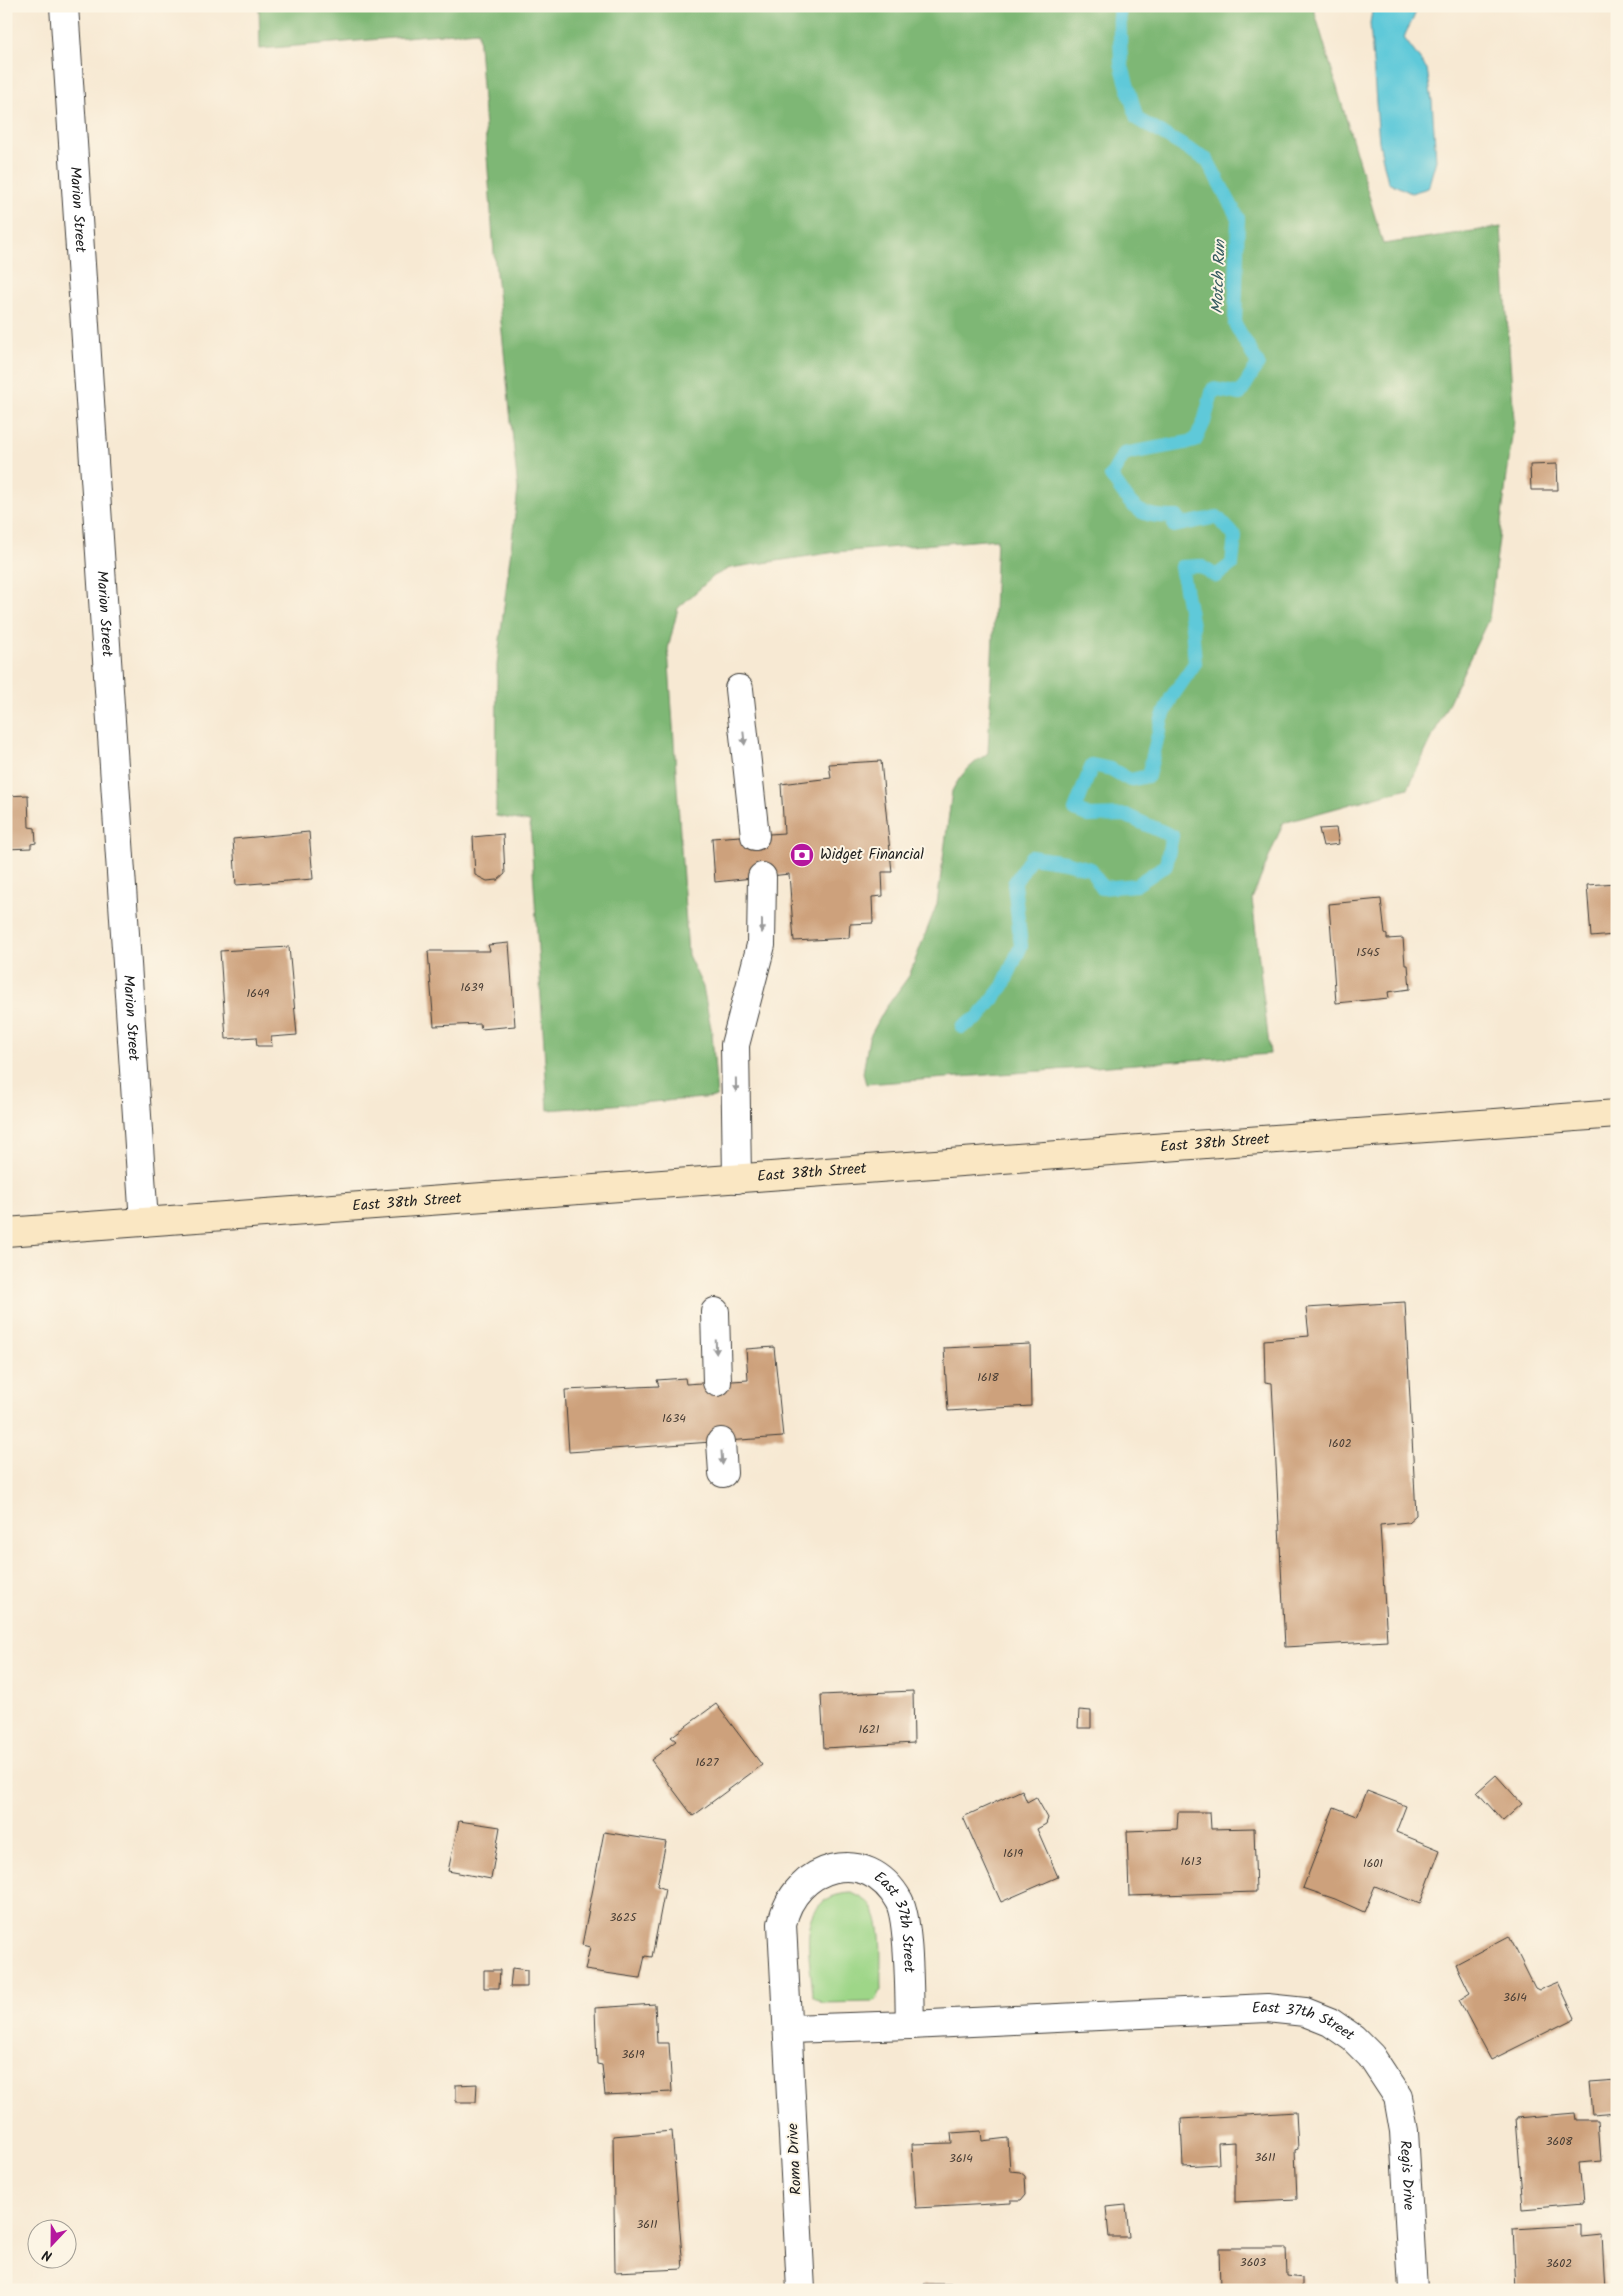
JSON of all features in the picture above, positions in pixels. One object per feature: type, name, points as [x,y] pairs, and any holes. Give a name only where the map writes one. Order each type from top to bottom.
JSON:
[{"type":"main road","name":"East 38th Street","points":[[6,1232],[1617,1114]]},
{"type":"street","name":"Marion Street","points":[[64,6],[144,1222]]},
{"type":"street","points":[[738,689],[755,836]]},
{"type":"street","points":[[737,1178],[735,1045],[762,945],[762,877]]},
{"type":"street","points":[[715,1312],[717,1382]]},
{"type":"street","points":[[721,1442],[723,1474]]},
{"type":"street","name":"East 37th Street","points":[[910,2025],[906,1932],[900,1902],[887,1884],[869,1871],[853,1867],[833,1867],[817,1873],[803,1884],[790,1899],[785,1909],[782,1924],[788,2029],[910,2025],[1267,2008],[1306,2012],[1330,2022],[1353,2038],[1379,2068]]},
{"type":"street","name":"Roma Drive","points":[[788,2029],[801,2290]]},
{"type":"street","name":"Regis Drive","points":[[1379,2068],[1398,2097],[1404,2131],[1413,2290]]},
{"type":"green space","points":[[259,6],[1313,6],[1383,244],[1501,227],[1514,420],[1489,618],[1408,788],[1283,823],[1252,899],[1270,1054],[866,1084],[863,1073],[869,1038],[885,1009],[909,976],[937,904],[952,791],[967,769],[988,753],[997,539],[836,552],[730,568],[714,576],[678,608],[668,649],[688,955],[703,987],[712,1033],[717,1097],[548,1110],[530,822],[496,816],[497,665],[518,490],[494,253],[478,31],[260,49]]},
{"type":"green space","points":[[852,1893],[864,1900],[873,1909],[879,1927],[881,1990],[873,2002],[822,2003],[813,1997],[809,1931],[813,1916],[820,1904],[833,1896]]},
{"type":"water","points":[[1373,6],[1416,6],[1415,14],[1404,38],[1427,69],[1432,101],[1436,160],[1428,188],[1411,193],[1388,182],[1379,142],[1370,23]]},
{"type":"building","points":[[1557,464],[1558,490],[1531,490],[1530,465]]},
{"type":"building","name":"Widget Financial","points":[[881,761],[892,872],[882,872],[883,896],[872,897],[873,923],[850,924],[849,938],[794,941],[789,874],[715,882],[712,838],[784,833],[781,784],[831,778],[829,764]]},
{"type":"building","points":[[28,795],[29,827],[35,828],[36,843],[31,844],[31,848],[6,849],[6,796]]},
{"type":"building","points":[[1336,828],[1339,844],[1323,846],[1319,829]]},
{"type":"building","points":[[309,832],[313,879],[236,885],[233,839]]},
{"type":"building","points":[[503,834],[505,874],[498,880],[487,881],[475,875],[473,837]]},
{"type":"building","points":[[1617,883],[1617,942],[1615,942],[1614,935],[1591,937],[1587,885]]},
{"type":"building","points":[[1381,899],[1387,939],[1403,938],[1405,965],[1408,965],[1410,989],[1388,992],[1389,998],[1336,1003],[1329,904]]},
{"type":"building","points":[[509,943],[515,1026],[481,1029],[480,1024],[434,1026],[428,951],[490,951],[488,945]]},
{"type":"building","points":[[289,947],[297,1035],[271,1037],[272,1046],[257,1046],[256,1037],[226,1039],[220,951]]},
{"type":"building","points":[[1405,1302],[1416,1515],[1408,1522],[1380,1525],[1387,1641],[1285,1647],[1272,1383],[1265,1382],[1264,1340],[1309,1336],[1306,1308]]},
{"type":"building","points":[[1030,1344],[1031,1406],[948,1411],[944,1348]]},
{"type":"building","points":[[774,1347],[783,1437],[569,1452],[565,1390],[659,1386],[657,1380],[685,1378],[686,1384],[748,1380],[746,1349]]},
{"type":"building","points":[[913,1691],[914,1743],[824,1748],[821,1695]]},
{"type":"building","points":[[716,1704],[762,1765],[693,1816],[651,1760],[676,1741],[671,1737]]},
{"type":"building","points":[[1079,1710],[1091,1711],[1091,1728],[1078,1728]]},
{"type":"building","points":[[1496,1775],[1522,1804],[1503,1821],[1477,1792]]},
{"type":"building","points":[[1022,1790],[1027,1802],[1036,1797],[1048,1818],[1046,1824],[1037,1829],[1058,1877],[1001,1902],[963,1817]]},
{"type":"building","points":[[1367,1791],[1406,1806],[1396,1832],[1440,1850],[1420,1904],[1375,1886],[1364,1912],[1303,1888],[1334,1807],[1357,1816]]},
{"type":"building","points":[[1178,1812],[1210,1812],[1211,1829],[1254,1828],[1256,1892],[1129,1896],[1127,1831],[1177,1829]]},
{"type":"building","points":[[459,1821],[500,1827],[491,1879],[448,1871]]},
{"type":"building","points":[[604,1832],[666,1842],[657,1886],[665,1889],[652,1957],[645,1956],[640,1978],[585,1970],[590,1947],[582,1945]]},
{"type":"building","points":[[1509,1936],[1535,1988],[1539,1990],[1558,1982],[1575,2018],[1491,2060],[1459,2000],[1470,1993],[1456,1964]]},
{"type":"building","points":[[512,1968],[527,1970],[527,1987],[510,1987]]},
{"type":"building","points":[[484,1970],[500,1970],[499,1988],[484,1988]]},
{"type":"building","points":[[655,2004],[657,2043],[669,2043],[672,2092],[605,2095],[602,2065],[597,2064],[595,2008]]},
{"type":"building","points":[[1617,2081],[1617,2112],[1592,2114],[1589,2083]]},
{"type":"building","points":[[477,2084],[476,2102],[456,2102],[456,2085]]},
{"type":"building","points":[[1296,2112],[1298,2149],[1295,2150],[1297,2199],[1235,2202],[1235,2142],[1218,2143],[1219,2164],[1183,2166],[1181,2119]]},
{"type":"building","points":[[1575,2113],[1576,2120],[1598,2120],[1601,2161],[1579,2163],[1583,2204],[1523,2209],[1516,2118]]},
{"type":"building","points":[[672,2131],[683,2269],[615,2272],[613,2136]]},
{"type":"building","points":[[981,2131],[982,2141],[1008,2138],[1010,2171],[1020,2172],[1025,2176],[1026,2194],[1021,2200],[1011,2200],[1011,2203],[916,2208],[912,2144],[952,2143],[951,2133]]},
{"type":"building","points":[[1126,2205],[1129,2237],[1109,2237],[1106,2207]]},
{"type":"building","points":[[1581,2225],[1581,2237],[1602,2235],[1605,2290],[1516,2290],[1513,2229]]},
{"type":"building","points":[[1219,2248],[1286,2248],[1287,2276],[1302,2278],[1302,2290],[1220,2290]]},
{"type":"building","points":[[924,2284],[983,2284],[984,2290],[924,2290]]},
{"type":"waterway","name":"Motch Run","points":[[962,1027],[979,1017],[1003,986],[1021,946],[1014,884],[1031,857],[1065,862],[1091,869],[1102,888],[1136,885],[1166,865],[1172,836],[1125,815],[1089,816],[1075,810],[1092,765],[1111,769],[1130,780],[1148,776],[1162,719],[1171,698],[1195,663],[1192,626],[1181,567],[1200,566],[1216,576],[1232,564],[1235,536],[1217,517],[1174,526],[1177,517],[1163,517],[1143,512],[1131,503],[1111,476],[1124,454],[1195,441],[1204,422],[1213,389],[1240,394],[1258,364],[1235,324],[1238,218],[1207,160],[1137,119],[1121,63],[1119,6]]},
{"type":"place","name":"Widget Financial","points":[[802,855]]}]
